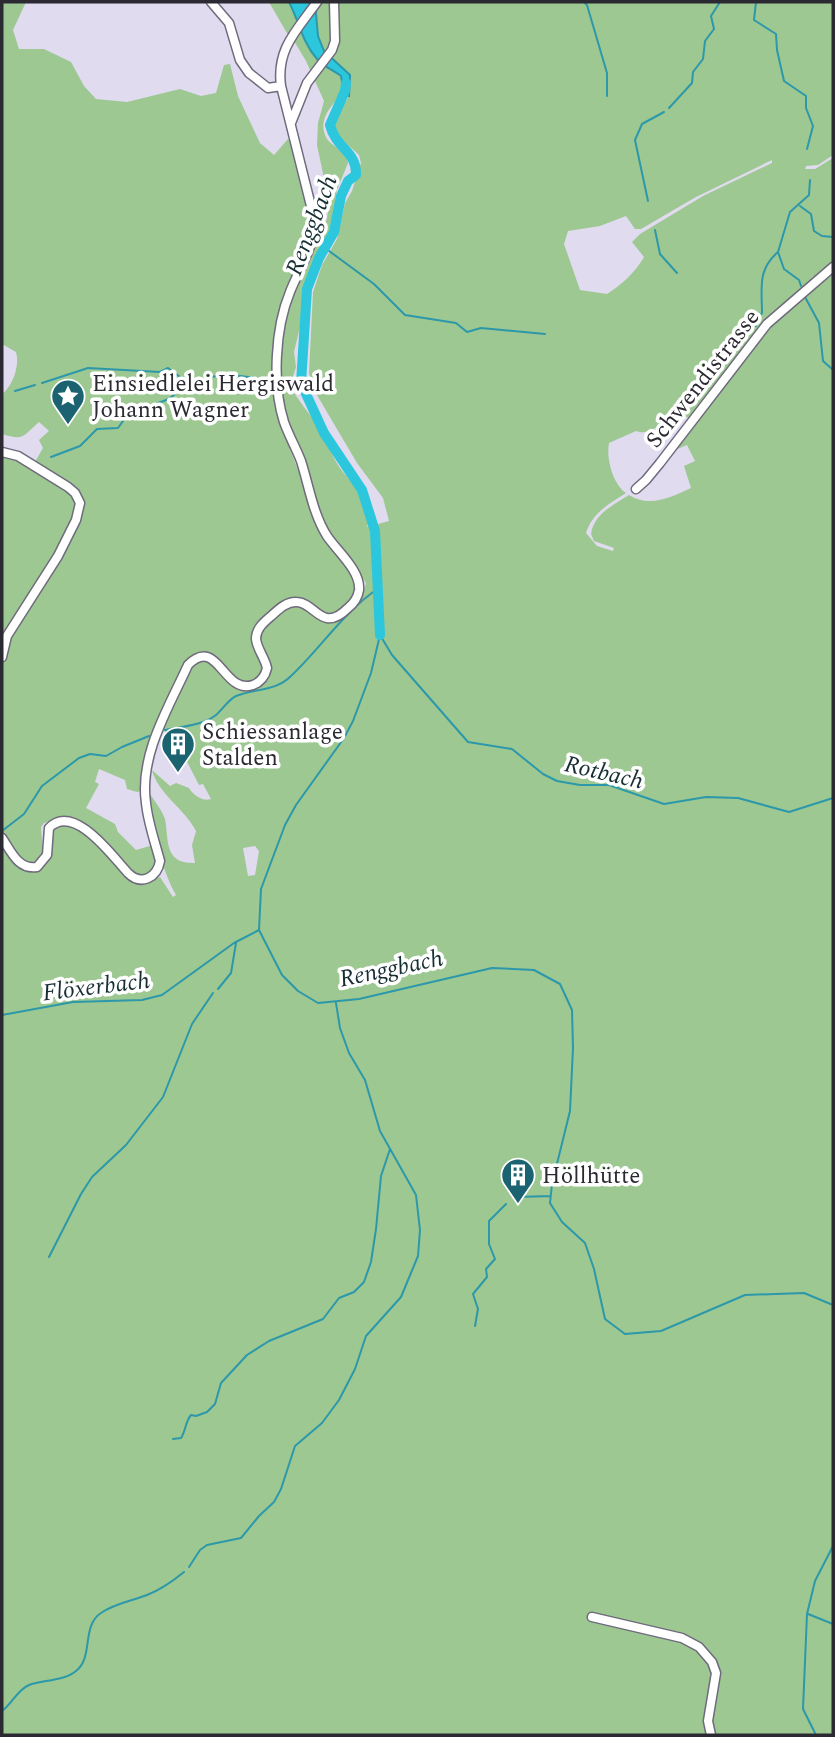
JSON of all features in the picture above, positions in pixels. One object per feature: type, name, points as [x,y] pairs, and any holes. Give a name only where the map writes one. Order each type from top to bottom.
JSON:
[{"type":"street","points":[[211,2],[229,23],[240,60],[249,73],[268,88],[281,86]]},
{"type":"street","points":[[2,838],[21,864],[28,868],[37,867],[47,855],[50,828],[55,823],[68,821],[105,845],[133,877],[141,880],[151,877],[158,870],[160,861],[145,802],[146,769],[157,734],[188,665],[194,660],[207,657],[214,660],[232,681],[242,685],[255,684],[263,679],[267,668],[257,640],[257,631],[263,622],[289,603],[302,603],[318,615],[329,618],[342,613],[355,600],[359,589],[357,578],[321,525],[300,458],[284,420],[276,380],[282,315],[315,222],[279,69],[282,53],[317,2]]},
{"type":"street","points":[[291,123],[300,98],[332,50],[335,41],[334,2]]},
{"type":"street","name":"Schwendistrasse","points":[[636,489],[660,463],[767,324],[833,267]]},
{"type":"street","points":[[2,452],[18,456],[68,487],[80,503],[76,520],[58,556],[7,636],[2,657]]},
{"type":"street","points":[[592,1617],[689,1640],[712,1662],[716,1673],[708,1721],[711,1735]]},
{"type":"green space","points":[[2,2],[26,2],[13,30],[19,49],[44,49],[71,62],[84,86],[96,99],[127,102],[180,89],[201,96],[216,93],[224,65],[230,64],[238,96],[260,143],[274,155],[288,139],[291,142],[307,201],[311,225],[310,242],[285,293],[277,318],[272,363],[273,391],[282,427],[316,524],[345,563],[354,580],[355,589],[349,602],[333,613],[322,613],[307,602],[294,599],[282,604],[262,621],[254,631],[254,637],[263,673],[252,682],[235,679],[210,655],[191,659],[151,735],[141,791],[127,789],[125,780],[99,769],[95,782],[99,784],[86,808],[115,824],[118,832],[136,850],[153,845],[157,863],[149,875],[134,875],[104,841],[68,818],[44,823],[41,827],[43,854],[50,859],[52,830],[58,826],[73,826],[102,846],[129,877],[148,881],[160,877],[173,897],[176,895],[157,845],[148,792],[164,817],[172,855],[185,862],[195,863],[192,845],[196,831],[160,787],[152,770],[170,786],[176,783],[189,788],[202,799],[211,799],[203,784],[199,785],[183,750],[172,755],[164,741],[169,738],[163,729],[190,668],[199,660],[210,660],[239,688],[258,685],[270,670],[261,644],[261,633],[277,615],[295,605],[319,618],[336,620],[356,606],[366,583],[328,534],[321,519],[286,414],[278,380],[288,305],[327,219],[330,193],[325,183],[317,145],[318,123],[324,101],[294,41],[300,32],[318,60],[341,77],[340,94],[328,112],[323,126],[327,139],[345,154],[348,163],[337,190],[330,234],[304,288],[294,352],[296,367],[290,386],[321,431],[338,465],[365,502],[369,518],[367,527],[389,521],[383,498],[357,463],[314,390],[309,373],[313,292],[322,265],[337,239],[345,203],[361,163],[359,155],[333,129],[333,123],[349,96],[350,75],[324,51],[318,36],[315,12],[321,2],[833,2],[833,155],[818,165],[806,166],[805,169],[815,169],[833,158],[833,265],[819,276],[812,277],[811,284],[760,330],[693,417],[665,422],[650,431],[636,431],[609,443],[612,471],[617,484],[626,493],[597,514],[586,533],[597,546],[613,551],[614,548],[594,541],[591,534],[596,521],[605,511],[629,495],[652,501],[668,498],[691,488],[684,466],[695,461],[687,445],[675,450],[673,448],[735,364],[768,325],[833,269],[833,1735],[2,1735],[2,456],[24,463],[59,484],[61,480],[35,462],[43,448],[39,440],[49,431],[39,422],[23,436],[2,434],[2,394],[12,381],[17,363],[16,352],[2,344]],"holes":[[[772,160],[772,163],[703,196],[640,234],[632,242],[644,257],[632,273],[607,294],[580,290],[564,244],[568,231],[600,226],[626,216],[635,229],[641,229],[696,197]],[[255,846],[259,851],[255,875],[248,876],[243,848]]]},
{"type":"green space","points":[[269,2],[289,2],[299,20],[288,35]]},
{"type":"water","points":[[289,2],[315,2],[318,36],[324,51],[350,75],[349,96],[340,94],[343,87],[341,76],[323,64],[312,52]]},
{"type":"waterway","points":[[584,2],[607,73],[607,96]]},
{"type":"waterway","points":[[669,108],[692,83],[693,72],[703,59],[705,41],[714,29],[711,16],[720,2]]},
{"type":"waterway","points":[[756,2],[754,20],[776,34],[784,81],[806,96],[806,108],[813,126],[807,149]]},
{"type":"waterway","name":"Renggbach","points":[[346,83],[330,125],[337,140],[353,160],[356,175],[348,181],[341,196],[334,232],[319,258],[307,289],[301,383],[324,433],[362,490],[375,531],[380,635]]},
{"type":"waterway","points":[[648,201],[635,140],[642,124],[664,112]]},
{"type":"waterway","points":[[801,286],[799,280],[784,269],[778,252],[790,212],[809,195],[810,180]]},
{"type":"waterway","points":[[800,206],[811,214],[814,231],[822,236],[833,237]]},
{"type":"waterway","points":[[655,230],[660,254],[677,273]]},
{"type":"waterway","points":[[325,248],[374,284],[405,315],[456,323],[467,332],[481,328],[545,334]]},
{"type":"waterway","points":[[756,326],[755,320],[762,313],[764,273],[778,252]]},
{"type":"waterway","points":[[805,297],[819,323],[823,361],[832,369]]},
{"type":"waterway","points":[[42,383],[88,368],[160,372],[168,368],[188,383],[224,374],[272,380]]},
{"type":"waterway","points":[[281,381],[301,383]]},
{"type":"waterway","points":[[51,457],[80,446],[97,429],[118,428],[128,414],[169,399],[187,384]]},
{"type":"waterway","points":[[15,391],[35,385]]},
{"type":"waterway","points":[[165,730],[205,721],[216,715],[236,696],[285,681],[366,597],[379,588]]},
{"type":"waterway","name":"Renggbach","points":[[380,635],[371,673],[353,721],[285,825],[261,889],[259,930],[282,975],[298,991],[318,1003],[359,999],[492,968],[534,970],[560,984],[572,1010],[573,1048],[570,1111],[550,1203],[562,1222],[585,1243],[605,1319],[625,1334],[661,1331],[745,1295],[804,1293],[833,1305]]},
{"type":"waterway","name":"Rotbach","points":[[380,635],[392,655],[468,742],[512,749],[543,774],[557,781],[580,785],[609,785],[664,804],[706,797],[738,798],[789,812],[833,798]]},
{"type":"waterway","points":[[2,831],[24,814],[42,786],[79,758],[90,754],[106,756],[149,736]]},
{"type":"waterway","name":"Flöxerbach","points":[[2,1015],[73,1002],[142,1000],[162,995],[234,943],[259,930]]},
{"type":"waterway","points":[[218,989],[231,973],[236,943]]},
{"type":"waterway","points":[[49,1257],[92,1177],[126,1145],[163,1097],[192,1024],[213,993]]},
{"type":"waterway","points":[[189,1567],[200,1550],[207,1545],[241,1538],[274,1502],[295,1446],[322,1423],[339,1400],[355,1369],[366,1336],[401,1297],[418,1256],[420,1230],[416,1195],[380,1131],[365,1080],[349,1053],[340,1028],[336,1003]]},
{"type":"waterway","points":[[173,1439],[181,1438],[191,1415],[207,1412],[215,1404],[221,1383],[247,1355],[269,1341],[323,1319],[339,1298],[354,1292],[364,1282],[371,1262],[381,1176],[390,1149]]},
{"type":"waterway","points":[[517,1197],[550,1196]]},
{"type":"waterway","points":[[475,1326],[478,1309],[473,1294],[487,1277],[486,1269],[495,1259],[489,1244],[489,1221],[506,1204]]},
{"type":"waterway","name":"Renggbach","points":[[816,1735],[803,1709],[807,1614],[815,1581],[833,1546]]},
{"type":"waterway","points":[[2,1711],[25,1687],[66,1677],[76,1671],[85,1658],[91,1626],[101,1613],[157,1591],[184,1572]]},
{"type":"waterway","points":[[808,1614],[833,1624]]},
{"type":"place","name":"Einsiedlelei Hergiswald Johann Wagner","points":[[68,426]]},
{"type":"place","name":"Schiessanlage Stalden","points":[[178,774]]},
{"type":"place","name":"Höllhütte","points":[[518,1205]]}]
